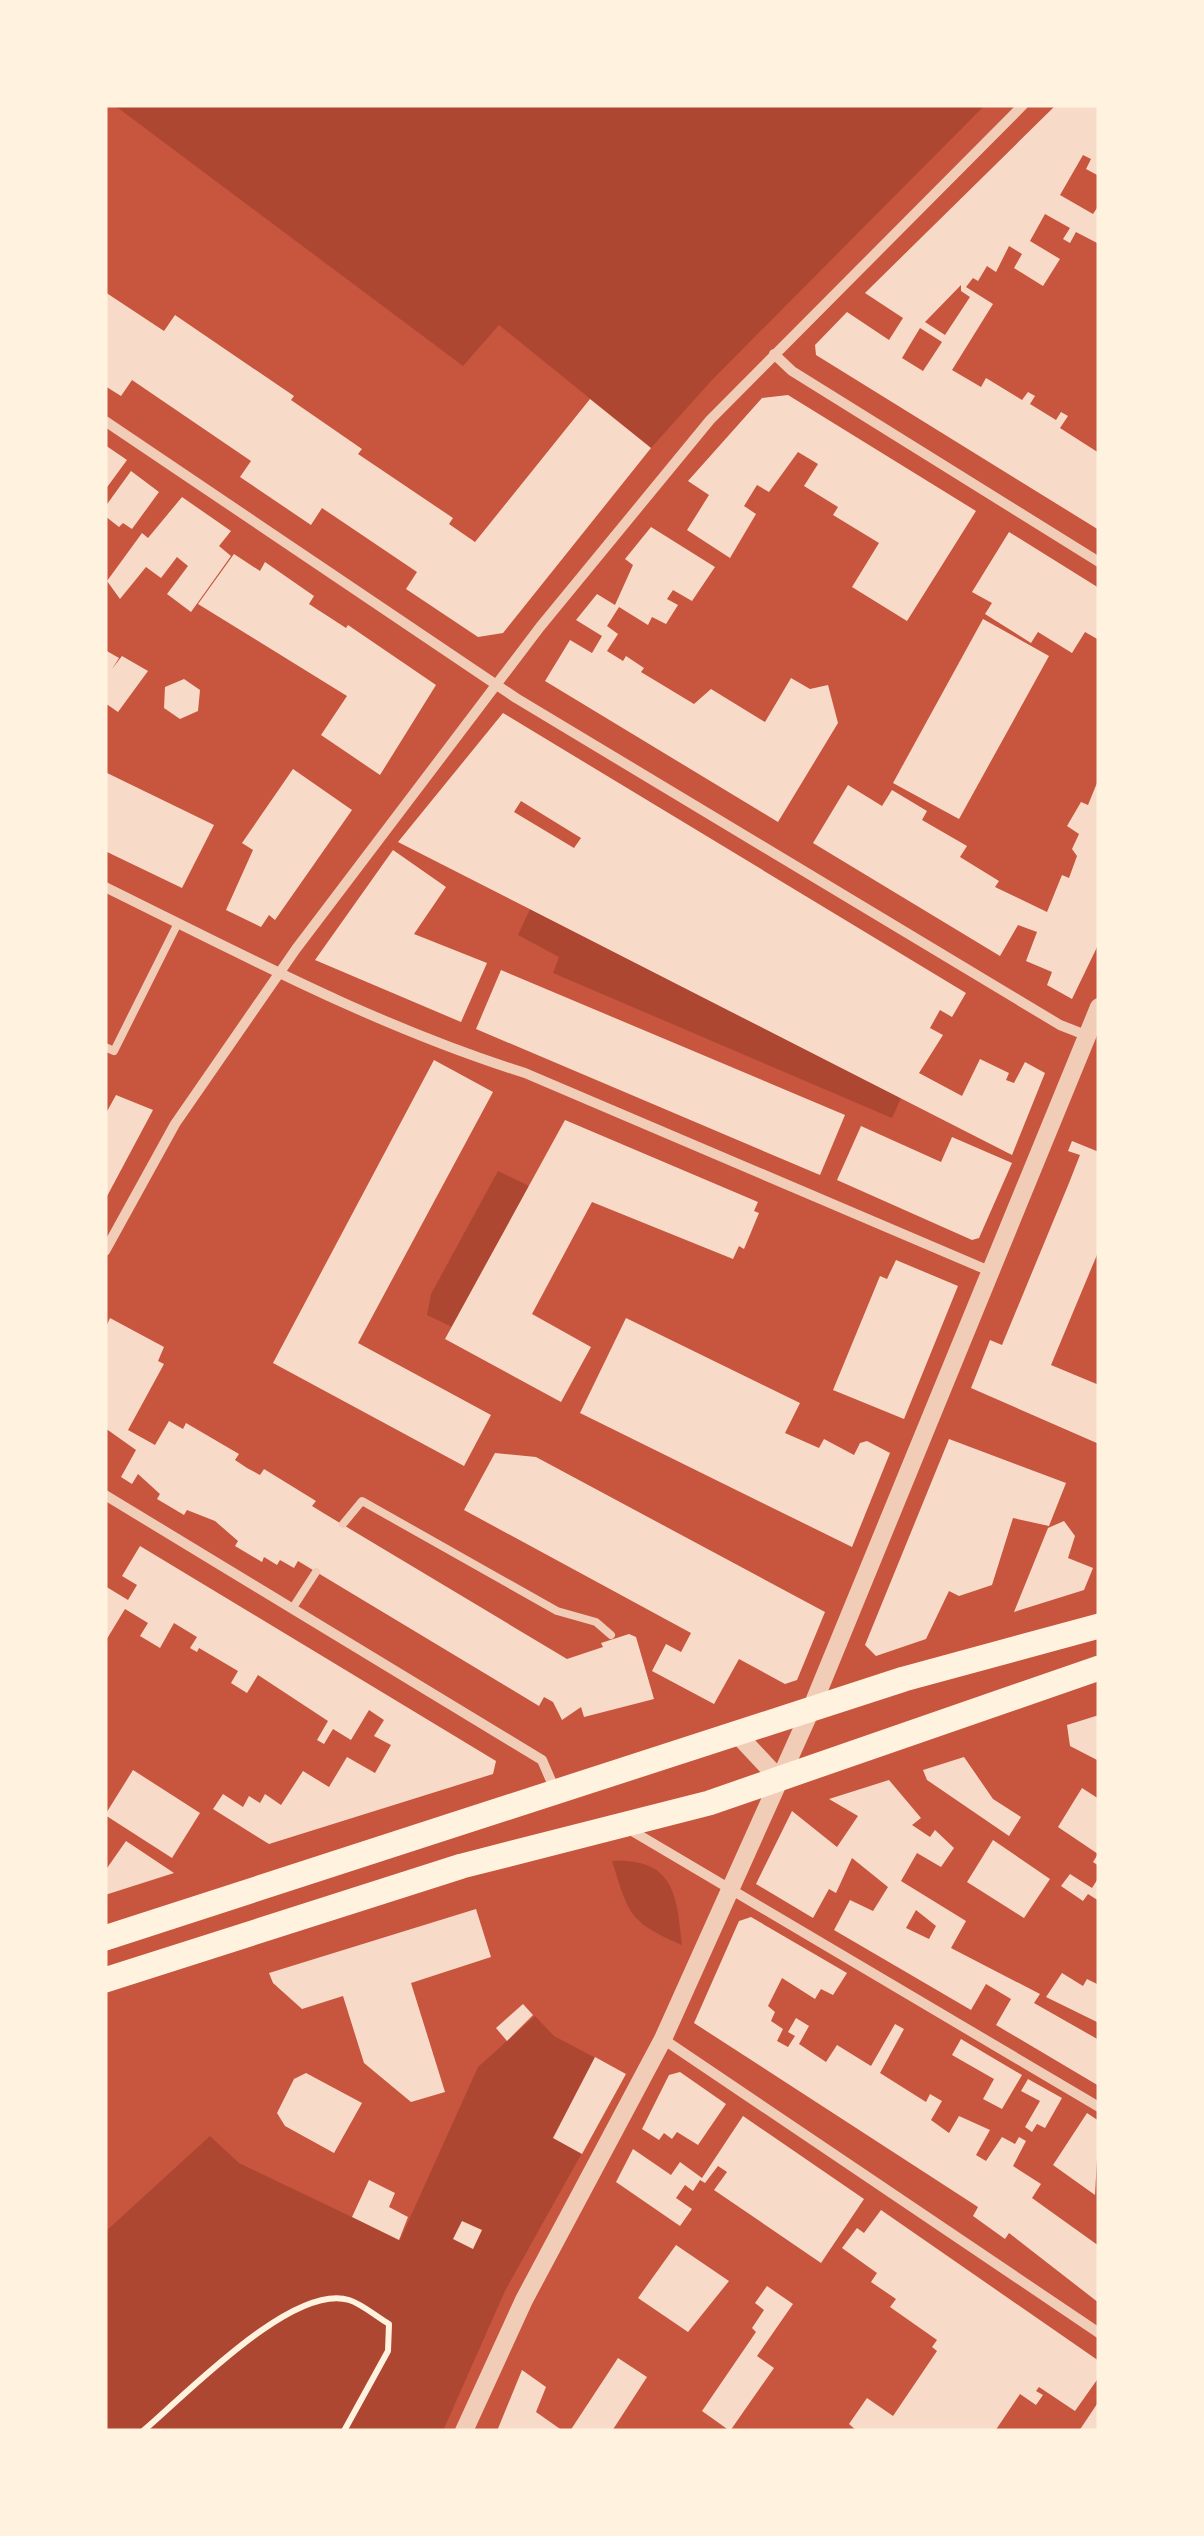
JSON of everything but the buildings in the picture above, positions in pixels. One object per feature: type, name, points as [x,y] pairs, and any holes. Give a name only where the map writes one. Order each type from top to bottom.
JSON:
[{"type":"main road","points":[[105,1938],[808,1714],[904,1679],[1099,1626]]},
{"type":"main road","points":[[105,1980],[462,1866],[779,1780],[1099,1668]]},
{"type":"street","points":[[105,1251],[174,1124],[280,973],[495,684],[710,420],[1023,105]]},
{"type":"street","points":[[774,354],[792,371],[1099,562]]},
{"type":"street","points":[[105,422],[495,684],[1060,1025],[1088,1036]]},
{"type":"street","points":[[105,887],[280,973],[994,1273]]},
{"type":"street","points":[[464,2431],[524,2300],[662,2039],[779,1780],[994,1273],[1099,1007]]},
{"type":"street","points":[[105,1496],[542,1760],[556,1794]]},
{"type":"street","points":[[738,1735],[779,1780]]},
{"type":"street","points":[[622,1825],[1099,2107]]},
{"type":"street","points":[[662,2039],[1099,2333]]},
{"type":"lane","points":[[105,1047],[114,1051],[178,923]]},
{"type":"lane","points":[[343,1524],[362,1501],[558,1611],[596,1622],[611,1635]]},
{"type":"lane","points":[[292,1608],[316,1572]]},
{"type":"path","points":[[143,2431],[278,2318],[314,2301],[348,2299],[389,2324],[388,2351],[344,2431]]},
{"type":"shaded area","points":[[114,105],[985,105],[712,380],[651,448],[499,325],[463,366]]},
{"type":"shaded area","points":[[530,909],[901,1098],[892,1118],[553,973],[559,957],[518,935]]},
{"type":"shaded area","points":[[498,1171],[529,1186],[452,1327],[427,1315],[431,1294]]},
{"type":"shaded area","points":[[612,1861],[633,1862],[660,1873],[674,1896],[682,1945],[651,1930],[634,1915]]},
{"type":"shaded area","points":[[535,2016],[554,2036],[626,2074],[505,2291],[443,2431],[105,2431],[105,2232],[210,2136],[239,2163],[400,2240],[478,2067]]}]
